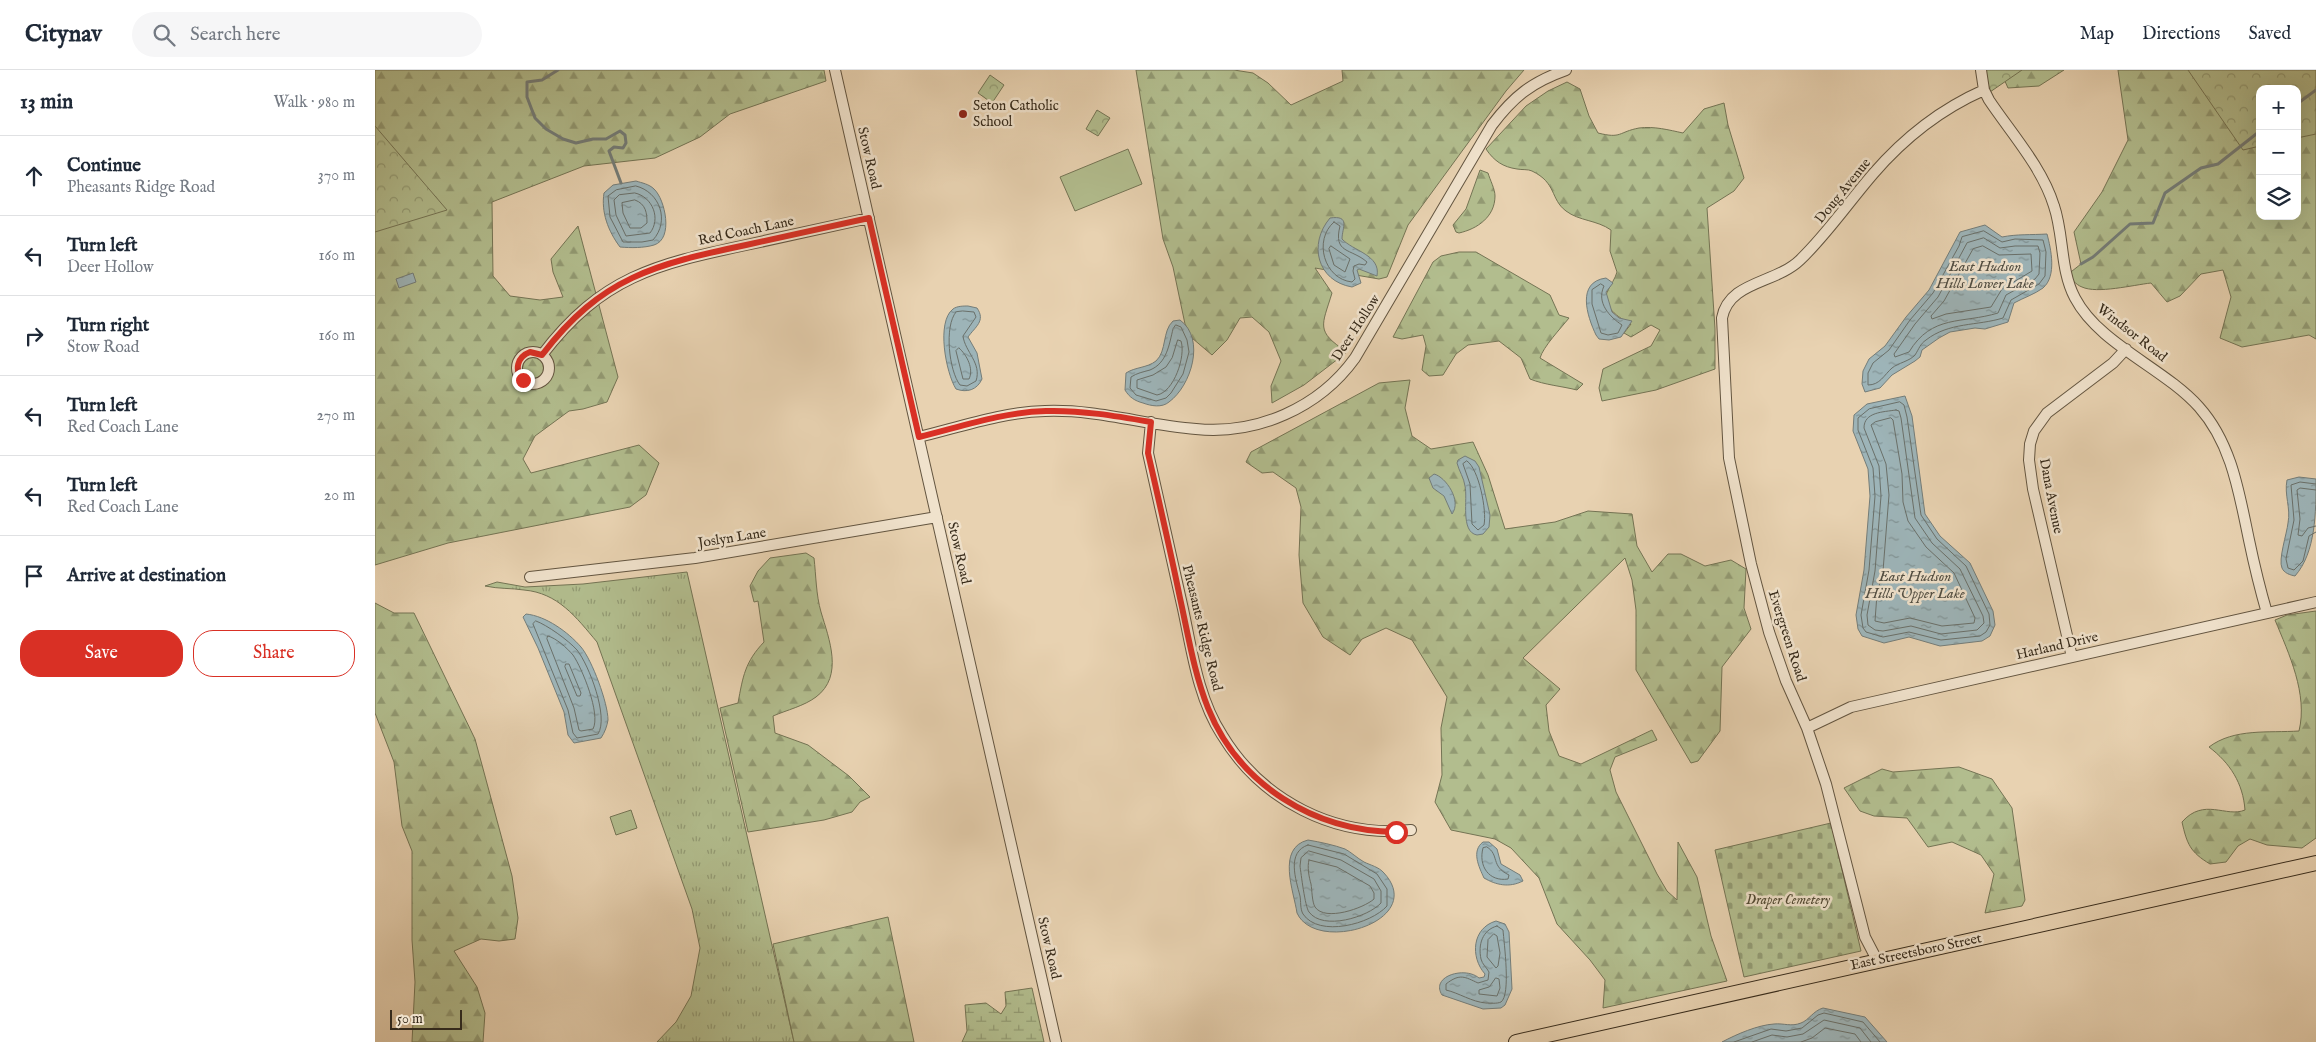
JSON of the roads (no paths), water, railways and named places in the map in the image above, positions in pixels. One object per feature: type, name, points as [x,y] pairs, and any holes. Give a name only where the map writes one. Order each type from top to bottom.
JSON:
[{"type":"main road","name":"East Streetsboro Street","points":[[1516,1042],[2316,863]]},
{"type":"street","name":"Stow Road","points":[[835,70],[1056,1042]]},
{"type":"street","name":"Deer Hollow","points":[[919,437],[1011,414],[1045,411],[1079,412],[1196,429],[1244,428],[1279,418],[1295,410],[1328,388],[1348,367],[1367,341],[1493,125],[1509,103],[1548,76],[1566,70]]},
{"type":"street","name":"Windsor Road","points":[[1981,70],[1984,90],[2050,193],[2059,223],[2067,274],[2075,298],[2089,318],[2126,349],[2179,388],[2199,406],[2218,433],[2236,480],[2254,566],[2267,613]]},
{"type":"street","name":"Doug Avenue","points":[[1724,308],[1735,294],[1780,275],[1798,262],[1823,236],[1873,173],[1900,145],[1937,116],[1984,90]]},
{"type":"street","name":"Red Coach Lane","points":[[542,355],[556,336],[590,304],[613,288],[638,275],[685,258],[869,218]]},
{"type":"street","name":"Evergreen Road","points":[[1724,308],[1722,318],[1729,458],[1735,494],[1769,632],[1786,681],[1807,728],[1826,784],[1865,938],[1877,960]]},
{"type":"street","name":"Dana Avenue","points":[[2072,657],[2033,490],[2029,444],[2034,431],[2047,413],[2113,362],[2126,349]]},
{"type":"street","name":"Pheasants Ridge Road","points":[[1151,422],[1148,453],[1198,679],[1221,735],[1241,762],[1257,779],[1289,803],[1312,815],[1353,828],[1380,832],[1411,830]]},
{"type":"street","name":"Joslyn Lane","points":[[530,577],[695,558],[937,517]]},
{"type":"street","name":"Harland Drive","points":[[1807,728],[1851,707],[2316,602]]},
{"type":"water","points":[[636,181],[650,186],[658,194],[666,218],[666,227],[660,241],[654,245],[637,248],[620,247],[606,221],[604,193],[613,185]]},
{"type":"water","points":[[1330,218],[1341,218],[1343,220],[1342,239],[1371,258],[1377,269],[1377,276],[1359,269],[1357,270],[1361,283],[1352,287],[1340,283],[1324,269],[1318,250],[1319,239],[1323,228]]},
{"type":"water","name":"East Hudson Hills Lower Lake","points":[[1985,225],[2002,237],[2047,234],[2052,262],[2050,277],[2047,283],[2040,290],[2014,303],[2008,322],[1985,329],[1975,328],[1950,332],[1922,350],[1920,357],[1892,375],[1880,388],[1865,392],[1862,384],[1863,371],[1869,359],[1885,346],[1929,290],[1960,232]]},
{"type":"water","points":[[413,273],[416,282],[399,288],[396,279]]},
{"type":"water","points":[[1606,278],[1613,283],[1606,292],[1612,312],[1619,318],[1632,321],[1621,337],[1609,340],[1599,339],[1596,335],[1587,310],[1586,301],[1587,293],[1591,286],[1597,281]]},
{"type":"water","points":[[968,306],[977,308],[980,317],[979,324],[968,337],[977,353],[982,379],[971,390],[964,391],[956,389],[952,382],[946,360],[944,336],[948,316],[953,309]]},
{"type":"water","points":[[1180,320],[1188,328],[1194,350],[1189,374],[1184,385],[1177,395],[1163,405],[1149,405],[1135,400],[1125,390],[1126,373],[1156,361],[1162,352],[1167,330],[1173,321]]},
{"type":"water","name":"East Hudson Hills Upper Lake","points":[[1905,396],[1912,416],[1925,514],[1940,536],[1970,563],[1993,611],[1995,625],[1990,636],[1982,641],[1940,646],[1909,637],[1884,643],[1862,636],[1858,629],[1856,615],[1864,570],[1870,496],[1868,469],[1853,431],[1854,415],[1867,404]]},
{"type":"water","points":[[1465,456],[1475,461],[1479,467],[1490,515],[1489,527],[1483,534],[1477,535],[1472,533],[1468,528],[1464,480],[1457,463],[1458,460]]},
{"type":"water","points":[[1434,474],[1439,476],[1448,485],[1454,496],[1455,509],[1452,514],[1444,496],[1433,488],[1429,478]]},
{"type":"water","points":[[2299,477],[2316,479],[2316,505],[2311,543],[2302,566],[2295,576],[2287,574],[2283,570],[2281,559],[2289,517],[2286,491],[2287,480]]},
{"type":"water","points":[[526,614],[549,621],[563,630],[576,641],[585,653],[599,682],[607,713],[608,720],[601,738],[574,743],[568,735],[564,712],[523,617]]},
{"type":"water","points":[[1308,840],[1345,849],[1384,873],[1394,890],[1392,905],[1381,918],[1364,927],[1344,931],[1325,931],[1308,925],[1297,913],[1289,872],[1292,852],[1298,845]]},
{"type":"water","points":[[1483,842],[1489,842],[1497,849],[1501,864],[1520,875],[1523,881],[1503,885],[1484,878],[1477,859],[1477,850]]},
{"type":"water","points":[[1496,921],[1505,924],[1509,932],[1512,989],[1505,1005],[1501,1008],[1483,1009],[1442,995],[1441,983],[1451,975],[1466,973],[1479,978],[1484,977],[1485,974],[1477,960],[1476,944],[1482,930]]},
{"type":"water","points":[[1823,1008],[1865,1017],[1887,1042],[1722,1042],[1761,1026],[1801,1023]]},
{"type":"waterway","points":[[558,70],[542,80],[527,82],[527,97],[535,118],[546,129],[563,139],[576,143],[593,139],[606,139],[620,131],[625,135],[626,143],[623,148],[614,147],[609,151],[621,183]]},
{"type":"waterway","points":[[2301,101],[2316,90]]},
{"type":"waterway","points":[[2081,264],[2093,257],[2130,224],[2153,223],[2165,193],[2201,168],[2218,164],[2256,134]]},
{"type":"place","name":"Seton Catholic School","points":[[963,114]]},
{"type":"park label","name":"Draper Cemetery","points":[[1788,900]]}]
